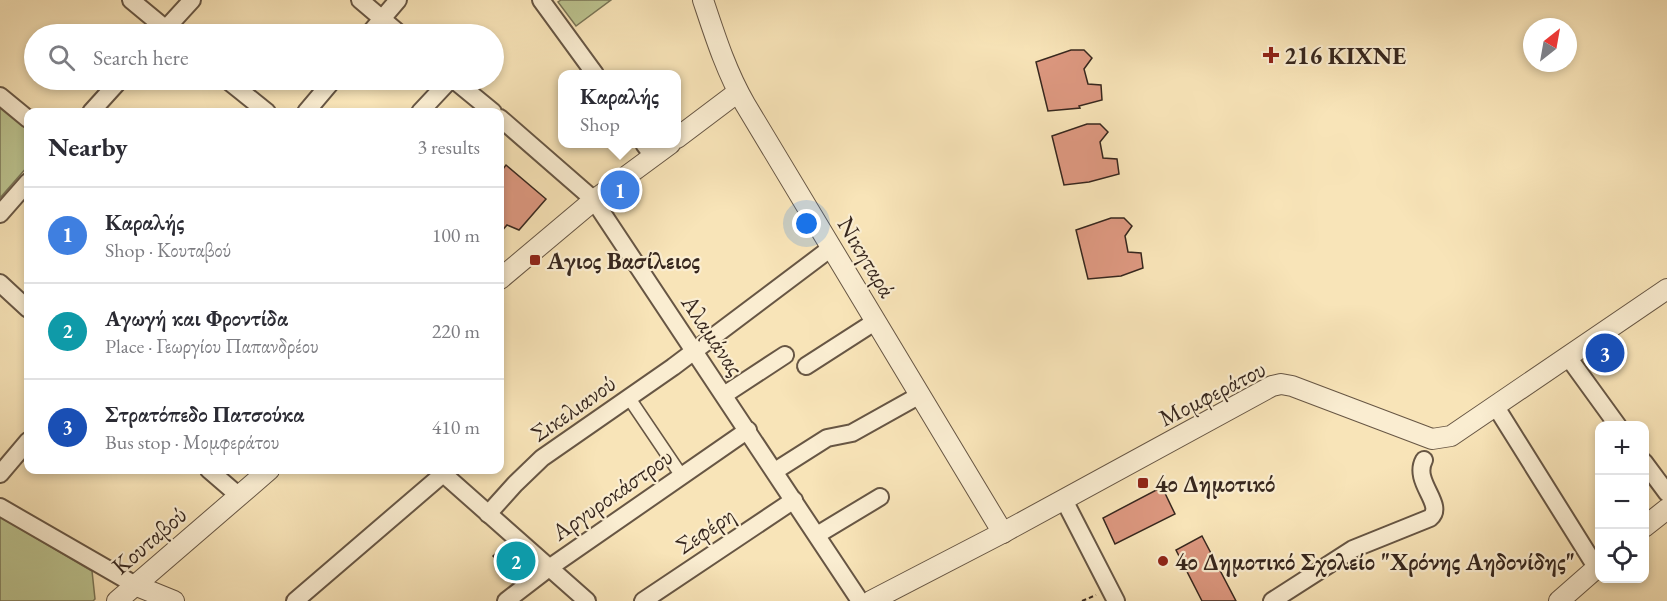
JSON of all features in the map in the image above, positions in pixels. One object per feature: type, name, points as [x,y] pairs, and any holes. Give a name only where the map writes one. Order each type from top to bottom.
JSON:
[{"type":"street","points":[[131,0],[156,24]]},
{"type":"street","points":[[173,24],[192,0]]},
{"type":"street","points":[[360,0],[388,24]]},
{"type":"street","points":[[378,24],[398,0]]},
{"type":"street","points":[[541,0],[591,70]]},
{"type":"street","name":"Νικηταρά","points":[[703,0],[721,53],[738,92],[1003,533]]},
{"type":"street","points":[[95,108],[111,90]]},
{"type":"street","points":[[240,90],[262,108]]},
{"type":"street","points":[[309,108],[325,90]]},
{"type":"street","points":[[424,108],[442,90]]},
{"type":"street","points":[[465,90],[488,108]]},
{"type":"street","points":[[681,135],[738,92]]},
{"type":"street","points":[[0,96],[24,116]]},
{"type":"street","name":"Αλαμάνας","points":[[504,121],[594,200],[861,601]]},
{"type":"street","points":[[504,276],[649,150]]},
{"type":"street","points":[[0,214],[24,187]]},
{"type":"street","name":"Σικελιανού","points":[[488,514],[514,484],[542,458],[695,350],[831,248]]},
{"type":"street","points":[[0,283],[24,305]]},
{"type":"street","name":"Μομφεράτου","points":[[871,601],[903,593],[1003,533],[1272,386],[1281,384],[1292,386],[1432,439],[1451,436],[1667,289]]},
{"type":"street","points":[[806,366],[876,321]]},
{"type":"street","points":[[724,395],[785,355]]},
{"type":"street","points":[[1568,357],[1614,421]]},
{"type":"street","points":[[775,471],[827,438],[852,433],[920,395]]},
{"type":"street","points":[[628,398],[681,475]]},
{"type":"street","points":[[1496,407],[1595,561]]},
{"type":"street","name":"Αργυροκάστρου","points":[[506,601],[549,568],[748,430]]},
{"type":"street","points":[[0,474],[24,446]]},
{"type":"street","points":[[1272,601],[1353,549],[1434,515],[1435,508],[1420,475],[1420,467],[1424,460]]},
{"type":"street","points":[[1649,469],[1667,494]]},
{"type":"street","points":[[214,474],[238,495]]},
{"type":"street","name":"Κουταβού","points":[[117,601],[265,474]]},
{"type":"street","points":[[295,601],[439,474]]},
{"type":"street","points":[[443,474],[587,601]]},
{"type":"street","points":[[817,535],[880,496]]},
{"type":"street","name":"Σεφέρη","points":[[643,601],[794,500]]},
{"type":"street","points":[[1064,500],[1116,601]]},
{"type":"street","points":[[0,507],[137,585],[174,601]]},
{"type":"street","points":[[1649,523],[1667,509]]},
{"type":"street","points":[[1559,601],[1595,569]]},
{"type":"green space","points":[[561,0],[611,0],[576,26],[558,2]]},
{"type":"green space","points":[[0,105],[24,125],[24,171],[0,198]]},
{"type":"green space","points":[[0,517],[92,571],[95,599],[93,601],[0,601]]},
{"type":"building","points":[[1071,50],[1084,50],[1092,58],[1084,69],[1088,84],[1101,85],[1102,100],[1079,106],[1080,108],[1048,111],[1036,62]]},
{"type":"building","points":[[1087,124],[1100,124],[1108,132],[1100,142],[1103,158],[1117,159],[1119,174],[1089,182],[1064,185],[1052,136]]},
{"type":"building","points":[[506,165],[546,199],[519,230],[507,225],[504,228],[504,168]]},
{"type":"building","points":[[1111,218],[1124,218],[1132,226],[1125,236],[1128,252],[1141,253],[1143,268],[1121,276],[1088,279],[1076,230]]},
{"type":"building","points":[[1162,487],[1175,514],[1115,544],[1103,518]]},
{"type":"building","points":[[1202,536],[1236,601],[1202,601],[1176,550]]},
{"type":"building","points":[[507,544],[533,567],[518,579],[493,556]]},
{"type":"place","name":"216 ΚΙΧΝΕ","points":[[1271,55]]},
{"type":"place","name":"Καραλής","points":[[620,190]]},
{"type":"place","name":"Αγιος Βασίλειος","points":[[535,260]]},
{"type":"place","name":"Στρατόπεδο Πατσούκα","points":[[1605,353]]},
{"type":"place","name":"4ο Δημοτικό","points":[[1143,483]]},
{"type":"place","name":"Αγωγή και Φροντίδα","points":[[516,561]]},
{"type":"place","name":"4ο Δημοτικό Σχολείο \"Χρόνης Αηδονίδης\"","points":[[1163,561]]}]
